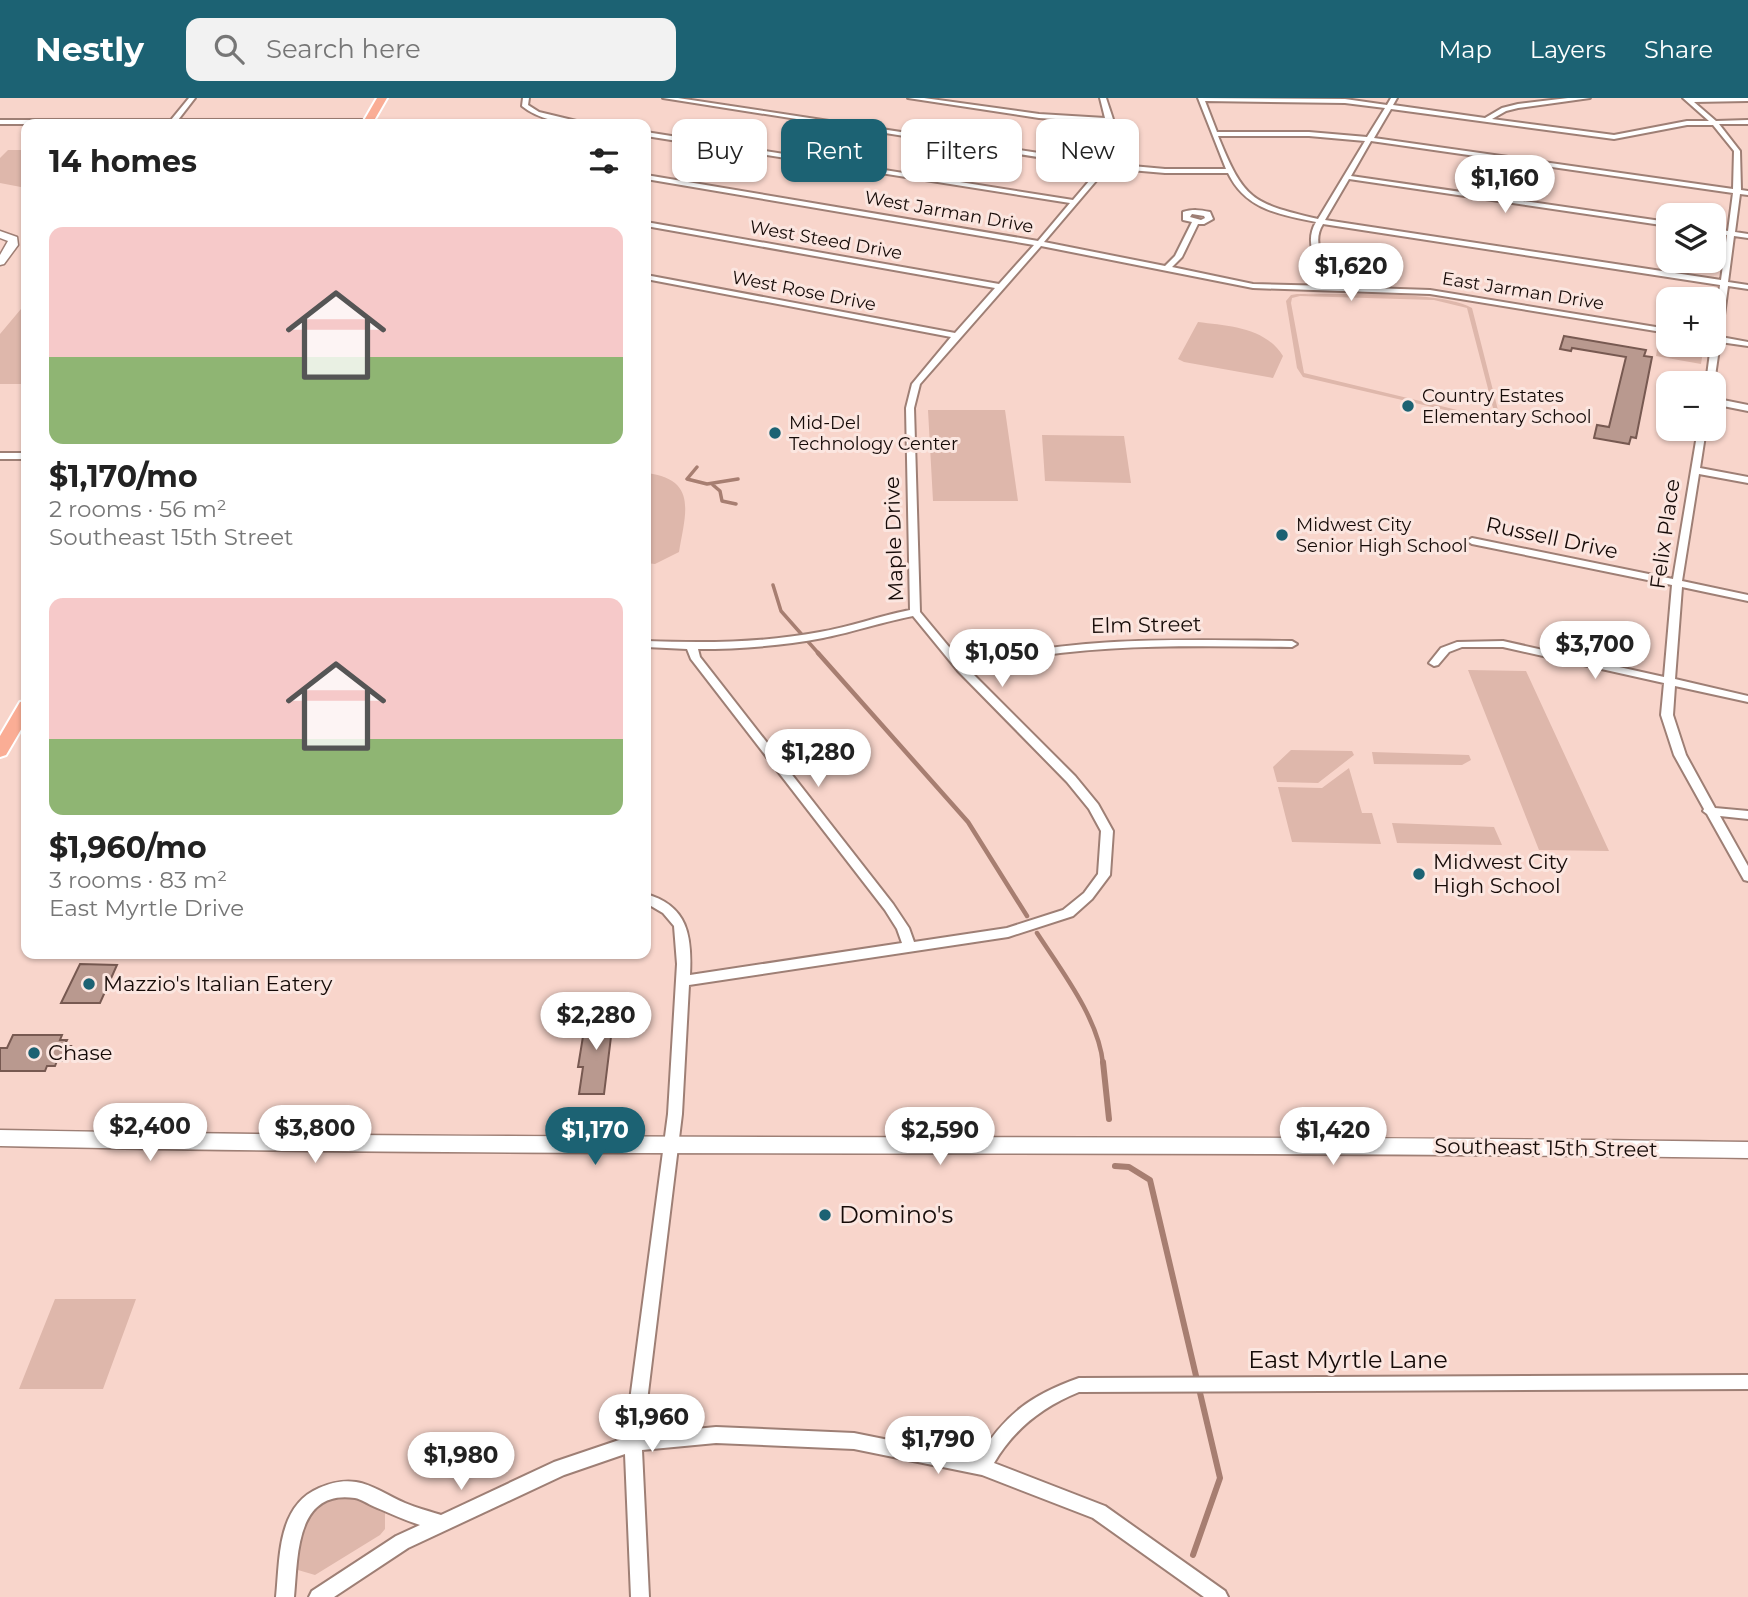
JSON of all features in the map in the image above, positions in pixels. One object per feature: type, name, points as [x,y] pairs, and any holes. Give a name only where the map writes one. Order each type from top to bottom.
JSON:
[{"type":"main road","points":[[369,119],[382,98]]},
{"type":"main road","points":[[0,234],[13,239],[13,246],[0,262]]},
{"type":"main road","points":[[0,751],[21,715]]},
{"type":"main road","name":"Southeast 15th Street","points":[[0,1138],[222,1144],[1548,1146],[1748,1150]]},
{"type":"street","points":[[175,119],[192,98]]},
{"type":"street","points":[[666,98],[1036,155]]},
{"type":"street","points":[[911,98],[1039,116],[1092,119]]},
{"type":"street","points":[[1103,98],[1109,119]]},
{"type":"street","points":[[1337,289],[1314,248],[1314,232],[1394,98]]},
{"type":"street","points":[[1486,120],[1489,115],[1505,109],[1587,98]]},
{"type":"street","points":[[1748,122],[1675,124],[1614,137],[1389,107],[1303,99],[1202,99],[1240,190],[1262,205],[1319,220],[1748,287]]},
{"type":"street","points":[[1687,99],[1748,99]]},
{"type":"street","points":[[1687,99],[1714,122],[1737,151],[1737,191],[1725,287]]},
{"type":"street","points":[[525,102],[537,114],[562,119]]},
{"type":"street","points":[[0,122],[21,122]]},
{"type":"street","points":[[1215,134],[1318,134],[1368,139],[1748,193]]},
{"type":"street","points":[[651,135],[1075,202]]},
{"type":"street","points":[[1139,169],[1232,171]]},
{"type":"street","points":[[1347,177],[1656,222]]},
{"type":"street","name":"West Jarman Drive","points":[[651,178],[1040,243]]},
{"type":"street","name":"Maple Drive","points":[[684,982],[1008,932],[1068,913],[1088,896],[1104,875],[1107,831],[1094,807],[1071,779],[962,669],[915,612],[911,399],[916,384],[1093,182]]},
{"type":"street","points":[[1167,269],[1178,257],[1196,221]]},
{"type":"street","name":"West Steed Drive","points":[[651,225],[1000,287]]},
{"type":"street","points":[[1726,233],[1748,236]]},
{"type":"street","name":"East Jarman Drive","points":[[1040,243],[1253,286],[1430,292],[1656,329]]},
{"type":"street","name":"West Rose Drive","points":[[651,278],[957,336]]},
{"type":"street","points":[[1726,340],[1748,344]]},
{"type":"street","points":[[1726,404],[1748,408]]},
{"type":"street","name":"Felix Place","points":[[1700,441],[1677,583],[1667,715],[1672,736],[1709,811],[1748,877]]},
{"type":"street","points":[[0,456],[21,456]]},
{"type":"street","points":[[1694,470],[1748,480]]},
{"type":"street","name":"Russell Drive","points":[[1472,541],[1748,597]]},
{"type":"street","points":[[651,644],[789,640],[818,636],[915,612]]},
{"type":"street","points":[[1434,663],[1438,655],[1452,647],[1494,643],[1748,699]]},
{"type":"street","name":"Elm Street","points":[[962,669],[1002,657],[1079,645],[1292,644]]},
{"type":"street","points":[[691,645],[695,657],[889,907],[903,928],[910,947]]},
{"type":"street","points":[[1709,811],[1748,815]]},
{"type":"street","points":[[640,1597],[633,1443],[675,1114],[684,982],[684,946],[680,925],[668,910],[651,901]]},
{"type":"street","name":"East Myrtle Lane","points":[[982,1467],[1000,1435],[1028,1410],[1053,1394],[1079,1385],[1748,1382]]},
{"type":"street","points":[[318,1597],[402,1542],[528,1481],[633,1443],[716,1435],[854,1441],[982,1467],[1099,1512],[1219,1597]]},
{"type":"street","points":[[285,1597],[290,1544],[297,1517],[313,1499],[334,1490],[357,1490],[406,1512],[441,1523]]},
{"type":"shaded area","points":[[8,150],[21,150],[21,187],[0,183],[0,158]]},
{"type":"shaded area","points":[[1291,295],[1414,296],[1457,302],[1472,308],[1499,414],[1484,419],[1303,377],[1297,368],[1286,301]],"holes":[[[1300,296],[1434,300],[1467,308],[1493,408],[1492,415],[1478,415],[1304,373],[1292,298]]]},
{"type":"shaded area","points":[[21,309],[21,384],[0,384],[0,334]]},
{"type":"shaded area","points":[[1198,322],[1245,330],[1266,339],[1283,356],[1273,378],[1178,359]]},
{"type":"shaded area","points":[[1662,357],[1702,357],[1701,364]]},
{"type":"shaded area","points":[[928,410],[1005,410],[1018,501],[933,501]]},
{"type":"shaded area","points":[[1042,435],[1124,436],[1131,483],[1045,481]]},
{"type":"shaded area","points":[[651,474],[674,483],[685,500],[679,552],[651,564]]},
{"type":"shaded area","points":[[1468,670],[1526,671],[1609,851],[1539,850]]},
{"type":"shaded area","points":[[1291,750],[1352,751],[1354,755],[1318,783],[1277,782],[1273,767]]},
{"type":"shaded area","points":[[1372,752],[1469,755],[1471,760],[1462,765],[1374,764]]},
{"type":"shaded area","points":[[1349,768],[1362,813],[1372,813],[1381,844],[1292,842],[1278,787],[1322,788]]},
{"type":"shaded area","points":[[1392,823],[1494,827],[1502,845],[1397,843]]},
{"type":"shaded area","points":[[55,1299],[136,1299],[103,1389],[19,1389]]},
{"type":"shaded area","points":[[338,1495],[367,1500],[385,1513],[385,1529],[380,1535],[315,1575],[298,1570],[294,1543],[311,1507]]},
{"type":"building","name":"Country Estates Elementary School","points":[[1564,336],[1646,350],[1644,356],[1652,357],[1636,438],[1631,437],[1629,444],[1594,438],[1597,425],[1609,427],[1626,357],[1572,348],[1571,351],[1560,349]]},
{"type":"building","name":"Mazzio's Italian Eatery","points":[[80,964],[117,965],[100,1003],[61,1003]]},
{"type":"building","points":[[587,1012],[614,1012],[604,1094],[579,1094],[583,1067],[578,1067]]},
{"type":"building","name":"Chase","points":[[13,1035],[62,1035],[60,1040],[67,1040],[64,1046],[71,1046],[65,1061],[57,1061],[55,1066],[47,1066],[45,1071],[0,1071],[0,1048],[7,1048]]},
{"type":"waterway","points":[[697,467],[687,479],[707,484],[738,479]]},
{"type":"waterway","points":[[713,485],[720,491],[722,501],[736,504]]},
{"type":"waterway","points":[[773,585],[781,611],[819,654]]},
{"type":"waterway","points":[[818,653],[968,822],[1027,916]]},
{"type":"waterway","points":[[1037,933],[1087,1013],[1100,1047],[1103,1064]]},
{"type":"waterway","points":[[1103,1062],[1109,1119]]},
{"type":"waterway","points":[[1115,1166],[1129,1167],[1150,1180],[1220,1478],[1193,1555]]},
{"type":"place","name":"Country Estates Elementary School","points":[[1408,406]]},
{"type":"place","name":"Mid-Del Technology Center","points":[[775,433]]},
{"type":"place","name":"Midwest City Senior High School","points":[[1282,535]]},
{"type":"place","name":"Midwest City High School","points":[[1419,874]]},
{"type":"place","name":"Mazzio's Italian Eatery","points":[[89,984]]},
{"type":"place","name":"Chase","points":[[34,1053]]},
{"type":"place","name":"Domino's","points":[[825,1215]]}]
